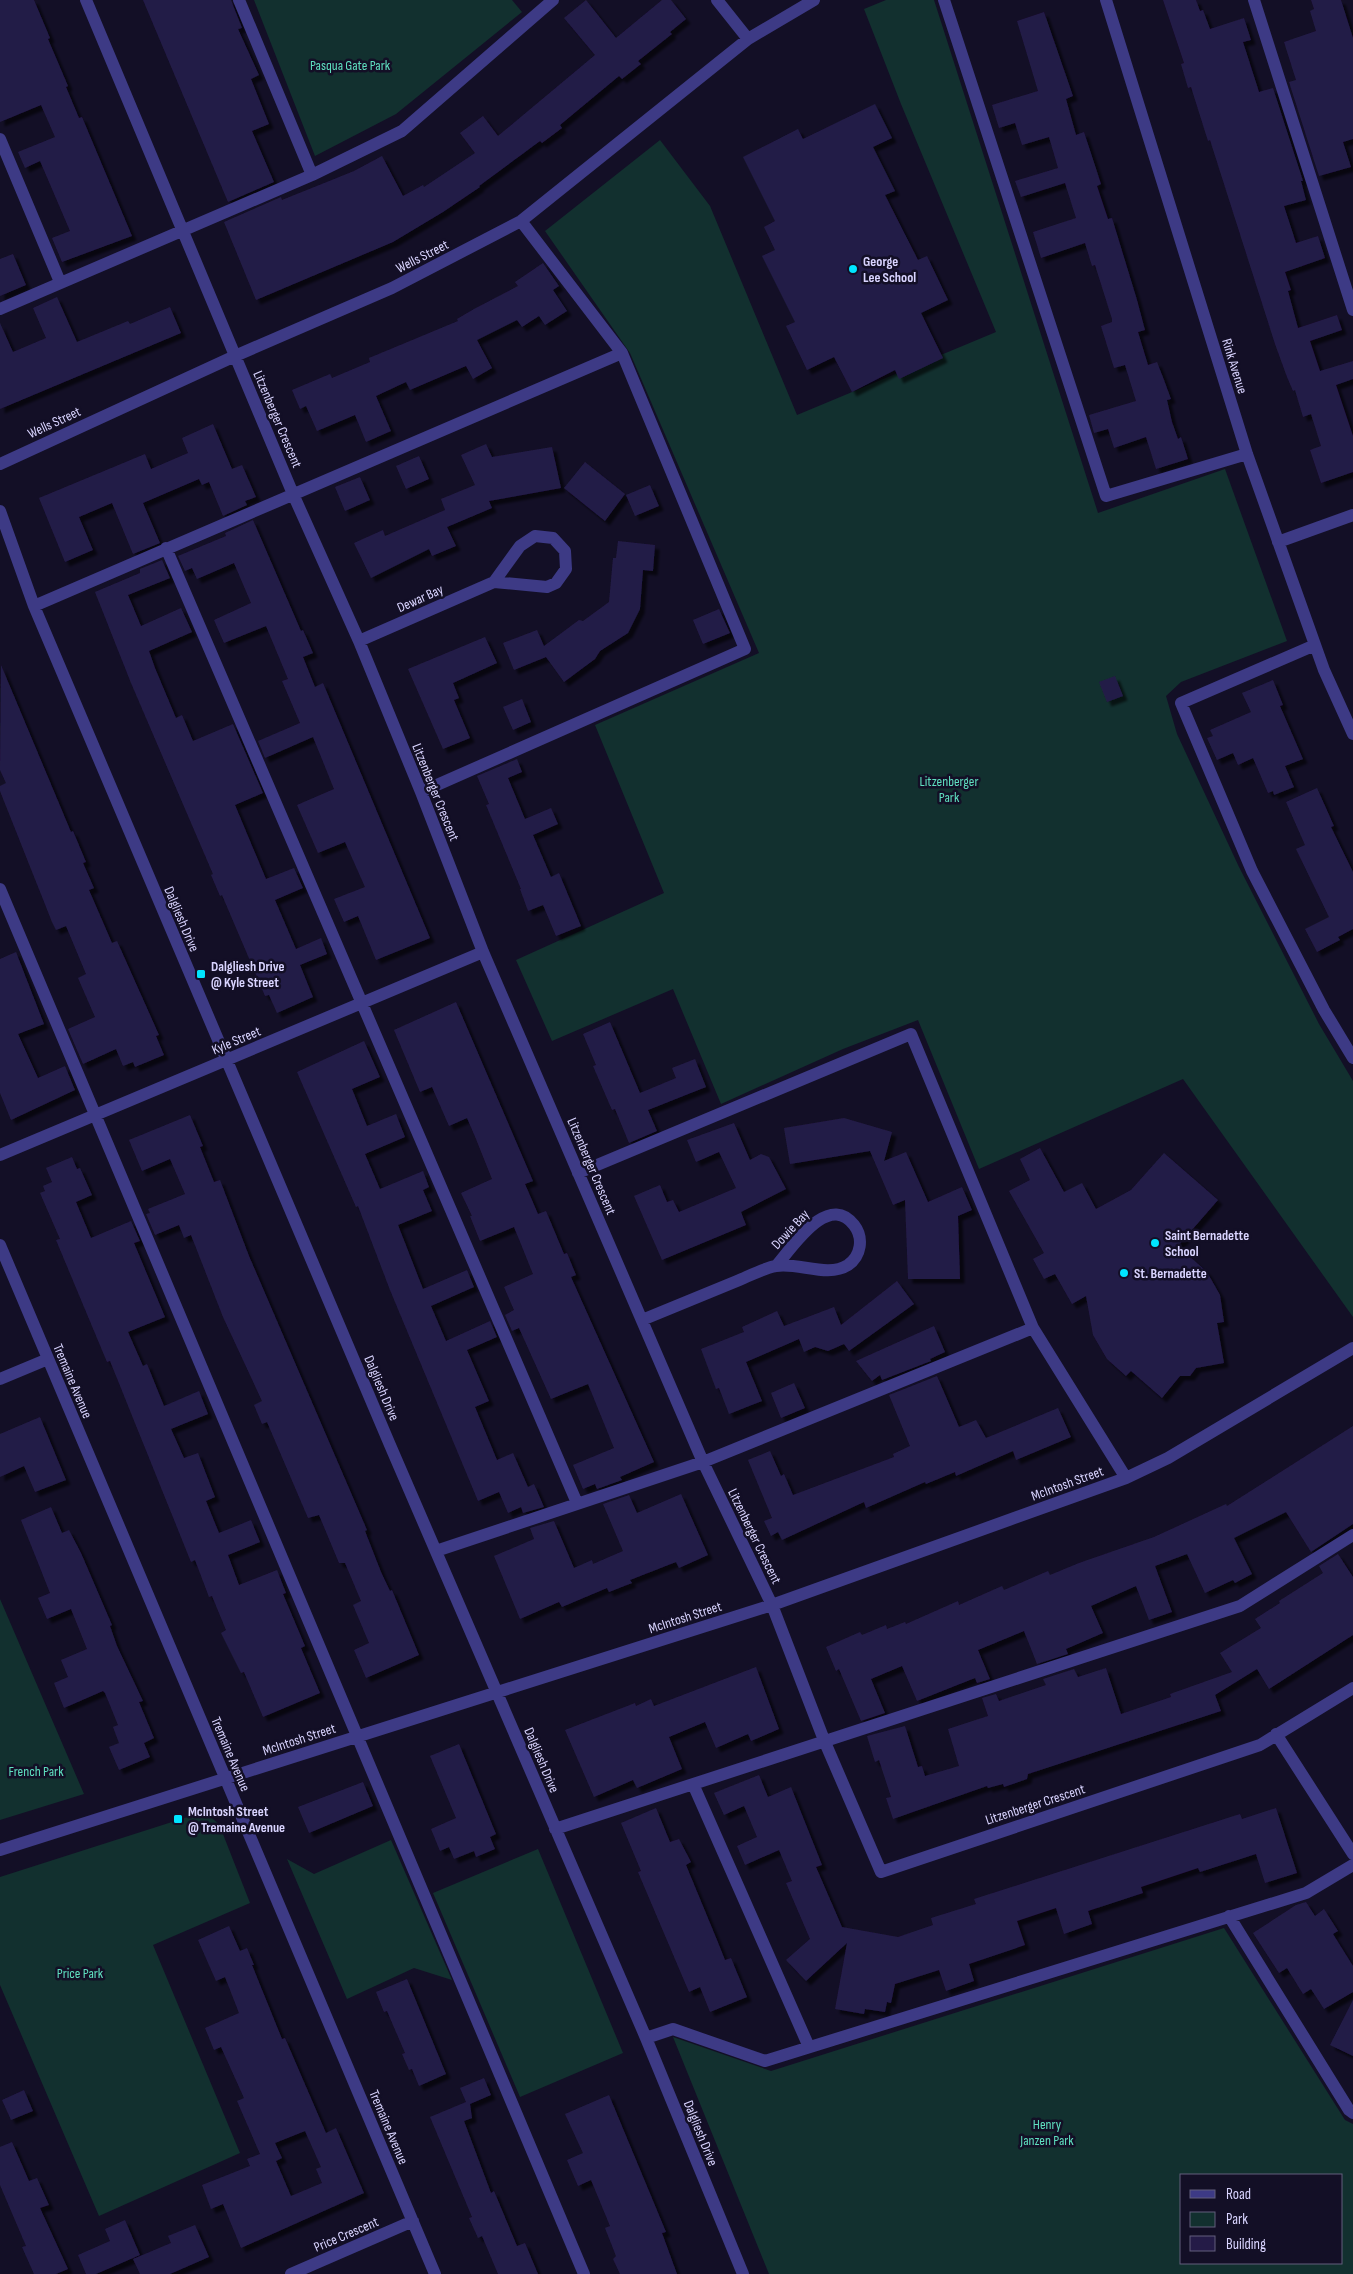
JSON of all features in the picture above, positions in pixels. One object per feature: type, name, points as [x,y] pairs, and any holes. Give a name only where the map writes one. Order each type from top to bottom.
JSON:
[{"type":"street","name":"Litzenberger Crescent","points":[[86,0],[293,494],[358,641],[421,792],[483,952],[703,1462],[772,1605],[824,1740],[881,1872],[1252,1748],[1353,1688]]},
{"type":"street","points":[[240,0],[312,175]]},
{"type":"street","points":[[531,0],[539,10]]},
{"type":"street","points":[[0,309],[312,175],[402,131],[539,10],[553,0]]},
{"type":"street","points":[[717,0],[748,39]]},
{"type":"street","name":"Wells Street","points":[[0,464],[235,356],[392,288],[521,221],[748,39],[814,0]]},
{"type":"street","points":[[944,0],[1106,496],[1247,454]]},
{"type":"street","name":"Rink Avenue","points":[[1106,0],[1247,454],[1324,670],[1353,734]]},
{"type":"street","points":[[1254,0],[1353,310]]},
{"type":"street","points":[[0,138],[60,282]]},
{"type":"street","points":[[421,792],[746,650],[622,353],[521,221]]},
{"type":"street","points":[[34,606],[622,353]]},
{"type":"street","name":"Dalgliesh Drive","points":[[0,511],[34,606],[226,1060],[646,2038],[743,2274]]},
{"type":"street","points":[[1278,542],[1353,515]]},
{"type":"street","points":[[535,536],[553,538],[565,551],[566,569],[556,584],[538,588],[494,582],[520,546],[535,536]]},
{"type":"street","points":[[166,548],[576,1503]]},
{"type":"street","name":"Dewar Bay","points":[[358,641],[494,582]]},
{"type":"street","points":[[1315,645],[1180,703],[1252,871],[1324,1010],[1353,1058]]},
{"type":"street","points":[[0,889],[584,2274]]},
{"type":"street","name":"Kyle Street","points":[[0,1155],[483,952]]},
{"type":"street","points":[[578,1173],[911,1034],[1033,1328],[1126,1478]]},
{"type":"street","name":"Dowie Bay","points":[[642,1320],[776,1266],[839,1269],[855,1259],[859,1250],[858,1232],[853,1224],[837,1215],[818,1219],[776,1266]]},
{"type":"street","name":"Tremaine Avenue","points":[[0,1245],[435,2274]]},
{"type":"street","points":[[436,1551],[703,1462],[1033,1328]]},
{"type":"street","name":"McIntosh Street","points":[[0,1850],[772,1605],[1126,1478],[1168,1458],[1353,1348]]},
{"type":"street","points":[[0,1379],[48,1359]]},
{"type":"street","points":[[556,1829],[824,1740],[1240,1606],[1353,1535]]},
{"type":"street","points":[[1276,1734],[1353,1854]]},
{"type":"street","points":[[693,1784],[809,2047]]},
{"type":"street","points":[[646,2038],[673,2029],[765,2061],[1306,1893],[1353,1865]]},
{"type":"street","points":[[1229,1916],[1349,2110],[1353,2113]]},
{"type":"street","name":"Price Crescent","points":[[291,2274],[412,2221]]},
{"type":"green space","name":"Pasqua Gate Park","points":[[254,0],[512,0],[522,12],[396,114],[315,156]]},
{"type":"green space","name":"Litzenberger Park","points":[[886,0],[934,0],[1098,513],[1225,469],[1287,641],[1181,682],[1166,696],[1177,734],[1239,867],[1319,1024],[1353,1081],[1353,1317],[1183,1079],[979,1169],[918,1020],[843,1049],[721,1104],[673,989],[552,1041],[516,960],[664,893],[595,725],[759,653],[630,353],[545,231],[660,140],[710,206],[797,415],[996,332],[901,104],[864,9]]},
{"type":"green space","name":"French Park","points":[[0,1599],[84,1794],[0,1820]]},
{"type":"green space","name":"Price Park","points":[[197,1814],[208,1815],[219,1824],[250,1903],[153,1945],[240,2153],[99,2216],[0,1985],[0,1877]]},
{"type":"green space","points":[[391,1840],[452,1980],[414,1968],[347,1999],[287,1859],[314,1874]]},
{"type":"green space","points":[[538,1849],[623,2053],[520,2097],[433,1893]]},
{"type":"green space","name":"Henry Janzen Park","points":[[1224,1928],[1345,2120],[1353,2124],[1353,2274],[769,2274],[673,2037],[771,2071]]},
{"type":"building","points":[[0,0],[34,0],[68,86],[66,87],[79,118],[82,117],[132,236],[62,262],[52,238],[70,231],[40,161],[25,168],[18,152],[55,137],[41,105],[0,122]]},
{"type":"building","points":[[143,0],[231,0],[242,28],[238,29],[259,75],[251,79],[269,124],[252,131],[274,182],[228,202]]},
{"type":"building","points":[[586,0],[616,38],[662,0],[671,0],[686,19],[670,32],[672,34],[638,61],[641,64],[622,79],[619,76],[560,125],[562,128],[542,143],[540,141],[480,187],[443,212],[393,242],[256,300],[224,222],[281,197],[282,200],[354,171],[382,156],[403,196],[423,185],[424,187],[475,153],[460,133],[483,116],[498,136],[595,55],[564,18]]},
{"type":"building","points":[[1163,0],[1196,0],[1200,11],[1203,10],[1210,29],[1244,18],[1251,40],[1243,42],[1259,92],[1273,88],[1303,181],[1301,181],[1306,200],[1284,206],[1296,243],[1318,236],[1325,258],[1285,272],[1291,290],[1288,291],[1298,328],[1337,315],[1342,330],[1310,341],[1320,371],[1353,361],[1353,379],[1336,385],[1353,436],[1353,472],[1321,483],[1310,450],[1321,446],[1311,414],[1303,417],[1295,390],[1293,391],[1275,344],[1210,140],[1208,141],[1191,87],[1188,88],[1181,64],[1184,63]]},
{"type":"building","points":[[1311,0],[1341,0],[1353,38],[1353,139],[1343,142],[1351,167],[1319,176],[1289,82],[1296,80],[1284,42],[1316,31],[1310,11],[1314,9]]},
{"type":"building","points":[[1044,12],[1073,96],[1066,99],[1076,135],[1084,132],[1101,184],[1097,186],[1108,219],[1112,218],[1137,300],[1145,330],[1138,332],[1148,365],[1157,362],[1171,399],[1167,400],[1172,422],[1178,439],[1181,437],[1188,459],[1156,469],[1146,437],[1114,448],[1108,429],[1094,433],[1089,415],[1136,401],[1125,365],[1114,368],[1101,326],[1112,322],[1112,319],[1095,265],[1092,266],[1085,243],[1041,258],[1033,232],[1076,218],[1065,183],[1021,197],[1015,181],[1058,168],[1049,137],[1022,145],[1015,123],[999,128],[992,105],[1038,91],[1017,21]]},
{"type":"building","name":"George Lee School","points":[[875,104],[892,138],[873,147],[895,191],[885,195],[918,260],[927,256],[948,300],[921,313],[943,358],[899,379],[895,370],[852,392],[834,357],[807,370],[786,326],[795,322],[762,256],[775,250],[764,227],[775,221],[743,157],[798,129],[803,139]]},
{"type":"building","points":[[13,254],[26,285],[0,296],[0,259]]},
{"type":"building","points":[[543,263],[559,286],[553,290],[567,311],[545,325],[539,316],[522,327],[517,320],[477,340],[492,368],[473,379],[466,366],[410,390],[406,382],[376,396],[391,431],[366,442],[355,415],[317,431],[306,406],[300,409],[292,390],[330,374],[332,378],[370,362],[369,358],[458,321],[457,319],[474,309],[518,286],[515,282]]},
{"type":"building","points":[[57,297],[77,342],[128,321],[130,324],[170,307],[181,333],[0,409],[0,323],[13,352],[46,338],[33,308]]},
{"type":"building","points":[[213,424],[232,469],[242,465],[256,497],[245,501],[247,505],[223,516],[209,482],[202,485],[199,479],[143,503],[160,543],[133,554],[112,503],[79,517],[93,550],[65,562],[39,498],[145,454],[151,469],[188,453],[182,438]]},
{"type":"building","points":[[486,444],[492,457],[552,447],[561,488],[489,501],[492,508],[447,527],[456,546],[432,556],[429,549],[371,578],[354,543],[383,530],[385,536],[445,510],[441,499],[475,485],[461,455]]},
{"type":"building","points":[[419,456],[429,479],[406,489],[396,466]]},
{"type":"building","points":[[585,462],[625,494],[605,521],[564,488]]},
{"type":"building","points":[[360,477],[370,500],[345,511],[335,487]]},
{"type":"building","points":[[650,485],[659,506],[635,516],[626,495]]},
{"type":"building","points":[[253,520],[301,631],[303,630],[313,653],[303,657],[315,687],[323,683],[430,938],[376,960],[358,916],[344,922],[334,899],[365,887],[345,842],[318,853],[297,805],[334,789],[313,737],[265,758],[258,741],[300,723],[282,681],[288,679],[266,626],[224,643],[214,620],[251,603],[234,563],[197,579],[192,568],[185,571],[178,556],[226,536],[225,533]]},
{"type":"building","points":[[618,541],[655,545],[653,571],[643,570],[640,609],[628,633],[600,651],[595,659],[564,682],[546,657],[514,670],[503,643],[537,630],[544,646],[579,620],[583,621],[609,602],[613,558],[616,558]]},
{"type":"building","points":[[162,560],[170,578],[128,595],[141,626],[181,608],[192,632],[149,651],[155,668],[176,718],[182,715],[193,741],[233,724],[263,793],[235,805],[266,879],[294,868],[303,888],[275,900],[296,949],[321,938],[327,954],[300,965],[313,997],[277,1013],[269,995],[265,996],[222,895],[220,896],[211,875],[213,874],[131,683],[95,592],[140,573],[140,569]]},
{"type":"building","points":[[719,609],[730,633],[703,644],[693,620]]},
{"type":"building","points":[[485,637],[497,663],[453,683],[459,698],[454,700],[470,738],[443,749],[408,669]]},
{"type":"building","points":[[1,665],[71,832],[73,831],[86,862],[83,863],[94,888],[89,890],[112,943],[117,941],[159,1035],[156,1036],[164,1055],[135,1067],[133,1062],[123,1066],[116,1049],[83,1064],[68,1029],[95,1017],[78,978],[86,974],[66,926],[56,930],[52,922],[0,791],[0,786],[6,783],[0,770]]},
{"type":"building","points":[[1115,676],[1123,696],[1107,702],[1099,682]]},
{"type":"building","points":[[1273,680],[1283,705],[1280,706],[1303,759],[1285,766],[1294,787],[1274,795],[1273,791],[1268,793],[1253,758],[1238,765],[1233,753],[1217,760],[1207,738],[1213,736],[1210,730],[1251,712],[1242,693]]},
{"type":"building","points":[[522,699],[531,722],[513,730],[503,707]]},
{"type":"building","points":[[517,759],[522,772],[508,778],[525,819],[551,808],[558,824],[533,835],[551,877],[559,873],[581,926],[556,936],[543,905],[528,911],[521,889],[486,805],[489,804],[477,776]]},
{"type":"building","points":[[1317,788],[1334,826],[1331,827],[1353,872],[1353,929],[1338,937],[1340,940],[1317,952],[1305,929],[1329,917],[1296,849],[1305,845],[1286,802]]},
{"type":"building","points":[[16,952],[44,1024],[18,1034],[38,1078],[65,1066],[75,1090],[11,1120],[0,1093],[0,959]]},
{"type":"building","points":[[456,1002],[533,1181],[525,1184],[538,1214],[546,1211],[564,1254],[567,1253],[576,1275],[571,1277],[654,1462],[620,1477],[622,1480],[597,1489],[595,1484],[583,1489],[573,1465],[614,1448],[588,1384],[551,1399],[519,1328],[512,1331],[505,1315],[514,1310],[504,1287],[533,1274],[514,1227],[480,1241],[470,1216],[472,1216],[461,1193],[492,1179],[476,1139],[467,1118],[449,1126],[432,1087],[420,1092],[394,1030]]},
{"type":"building","points":[[610,1022],[640,1093],[676,1078],[672,1068],[695,1059],[706,1087],[648,1110],[657,1131],[629,1143],[615,1109],[612,1110],[593,1066],[596,1065],[583,1034]]},
{"type":"building","points":[[364,1041],[380,1077],[352,1089],[367,1126],[396,1114],[405,1137],[365,1154],[380,1189],[423,1171],[429,1187],[423,1190],[432,1211],[398,1225],[423,1289],[467,1270],[474,1287],[431,1306],[446,1341],[490,1321],[497,1337],[467,1350],[489,1401],[475,1407],[497,1460],[513,1453],[528,1487],[534,1484],[544,1507],[523,1513],[521,1507],[508,1513],[499,1492],[478,1501],[390,1290],[358,1206],[356,1207],[297,1072]]},
{"type":"building","points":[[190,1115],[203,1146],[200,1147],[214,1182],[220,1180],[249,1256],[367,1530],[365,1531],[381,1572],[390,1591],[392,1590],[419,1655],[366,1678],[354,1650],[369,1643],[353,1605],[361,1601],[345,1563],[339,1563],[319,1515],[308,1518],[267,1422],[262,1424],[254,1405],[262,1401],[223,1317],[191,1235],[184,1238],[179,1225],[155,1235],[146,1214],[150,1213],[148,1209],[185,1194],[170,1159],[142,1171],[129,1140]]},
{"type":"building","points":[[844,1118],[892,1132],[884,1161],[906,1152],[928,1202],[962,1187],[972,1210],[958,1216],[960,1279],[908,1279],[905,1200],[893,1205],[870,1151],[790,1164],[784,1128]]},
{"type":"building","points":[[734,1123],[750,1160],[761,1154],[769,1157],[786,1189],[741,1212],[746,1225],[662,1260],[634,1196],[660,1185],[667,1202],[673,1200],[679,1212],[736,1188],[719,1152],[696,1162],[687,1140]]},
{"type":"building","name":"St. Bernadette","points":[[1040,1148],[1064,1192],[1082,1183],[1096,1209],[1131,1190],[1164,1153],[1218,1200],[1178,1246],[1207,1272],[1220,1295],[1224,1322],[1217,1323],[1224,1363],[1196,1368],[1190,1376],[1180,1376],[1162,1398],[1131,1371],[1126,1376],[1107,1359],[1093,1335],[1086,1296],[1072,1304],[1055,1274],[1044,1279],[1033,1259],[1044,1253],[1009,1191],[1030,1180],[1020,1159]]},
{"type":"building","points":[[72,1157],[77,1169],[80,1168],[92,1195],[76,1202],[91,1238],[131,1221],[140,1241],[134,1243],[165,1317],[128,1332],[143,1366],[147,1364],[164,1406],[199,1391],[208,1414],[171,1429],[184,1458],[198,1453],[215,1497],[206,1501],[219,1533],[251,1520],[260,1542],[228,1555],[239,1585],[277,1570],[286,1593],[283,1594],[305,1646],[301,1648],[320,1693],[263,1717],[244,1672],[241,1673],[221,1633],[226,1630],[212,1596],[209,1597],[195,1560],[191,1562],[110,1361],[107,1362],[56,1240],[60,1239],[40,1193],[45,1191],[43,1186],[52,1182],[46,1168]]},
{"type":"building","points":[[897,1281],[914,1304],[849,1351],[844,1344],[828,1351],[815,1347],[804,1352],[799,1339],[746,1362],[762,1401],[729,1414],[719,1388],[716,1389],[701,1349],[744,1332],[742,1327],[777,1311],[784,1326],[834,1307],[841,1325]]},
{"type":"building","points":[[934,1326],[945,1352],[930,1359],[931,1361],[882,1380],[880,1375],[872,1381],[856,1361]]},
{"type":"building","points":[[937,1376],[959,1427],[976,1420],[986,1438],[1058,1408],[1071,1437],[1016,1460],[1013,1451],[956,1476],[955,1472],[926,1484],[925,1482],[866,1508],[864,1502],[782,1540],[778,1532],[771,1536],[764,1521],[772,1518],[748,1460],[770,1451],[781,1476],[784,1474],[793,1495],[894,1457],[893,1454],[910,1446],[889,1395]]},
{"type":"building","points":[[794,1383],[805,1408],[781,1418],[771,1393]]},
{"type":"building","points":[[40,1417],[66,1480],[35,1492],[24,1466],[0,1477],[0,1434]]},
{"type":"building","points":[[1353,1426],[1353,1524],[1311,1552],[1286,1512],[1234,1538],[1252,1574],[1235,1583],[1233,1580],[1205,1593],[1187,1554],[1155,1566],[1172,1612],[1149,1620],[1136,1586],[1091,1606],[1103,1633],[1066,1649],[1068,1654],[1037,1664],[1024,1631],[978,1650],[990,1679],[977,1683],[975,1678],[917,1701],[902,1666],[871,1679],[885,1713],[861,1721],[839,1669],[836,1671],[826,1647],[860,1632],[862,1635],[886,1625],[887,1629],[905,1622],[906,1624],[958,1601],[959,1605],[1002,1586],[1004,1590],[1048,1571],[1050,1575],[1154,1537],[1226,1504],[1227,1506]]},
{"type":"building","points":[[681,1494],[708,1555],[679,1568],[676,1562],[630,1580],[632,1583],[609,1592],[607,1588],[562,1607],[559,1602],[520,1619],[494,1556],[534,1539],[530,1528],[554,1521],[574,1568],[592,1560],[593,1564],[623,1551],[603,1504],[629,1495],[637,1513]]},
{"type":"building","points":[[51,1507],[62,1533],[69,1530],[81,1553],[112,1625],[110,1626],[117,1646],[143,1701],[139,1702],[154,1738],[144,1743],[150,1757],[119,1770],[109,1747],[119,1743],[113,1727],[118,1725],[105,1693],[103,1691],[64,1708],[54,1683],[68,1677],[61,1660],[87,1649],[71,1609],[47,1619],[38,1598],[50,1593],[21,1520]]},
{"type":"building","points":[[1338,1554],[1353,1577],[1353,1635],[1269,1689],[1257,1669],[1215,1695],[1221,1711],[1028,1774],[1027,1779],[1004,1787],[1003,1784],[988,1788],[987,1786],[893,1819],[886,1798],[891,1797],[879,1760],[875,1762],[867,1736],[905,1726],[918,1767],[922,1766],[925,1776],[959,1766],[948,1729],[988,1716],[982,1698],[996,1694],[999,1701],[1046,1685],[1043,1679],[1074,1669],[1078,1677],[1106,1668],[1121,1714],[1171,1697],[1170,1694],[1232,1672],[1220,1653],[1261,1628],[1255,1619],[1323,1573],[1319,1566]]},
{"type":"building","points":[[756,1667],[779,1729],[751,1741],[748,1734],[716,1748],[705,1722],[669,1737],[682,1769],[637,1788],[633,1780],[594,1797],[565,1730],[635,1703],[636,1706],[651,1699],[654,1706]]},
{"type":"building","points":[[459,1744],[496,1834],[490,1837],[495,1849],[476,1857],[474,1851],[454,1859],[449,1847],[440,1851],[431,1829],[456,1818],[430,1756]]},
{"type":"building","points":[[759,1775],[768,1797],[791,1787],[822,1865],[816,1867],[842,1927],[898,1937],[933,1925],[931,1918],[976,1904],[974,1899],[1240,1814],[1242,1819],[1276,1808],[1297,1873],[1265,1883],[1256,1854],[1200,1872],[1198,1868],[1141,1887],[1143,1893],[1088,1911],[1092,1924],[1064,1934],[1056,1908],[1017,1921],[1025,1945],[969,1964],[974,1981],[946,1991],[939,1970],[895,1984],[891,2003],[887,2002],[885,2012],[865,2009],[864,2014],[835,2009],[847,1943],[806,1981],[786,1960],[810,1939],[786,1883],[792,1881],[779,1850],[745,1865],[737,1846],[757,1837],[744,1806],[724,1815],[714,1793]]},
{"type":"building","points":[[363,1782],[373,1806],[309,1833],[298,1807]]},
{"type":"building","points":[[656,1808],[670,1842],[679,1839],[691,1862],[686,1865],[725,1960],[731,1958],[747,1997],[710,2012],[700,1987],[689,1992],[638,1872],[641,1871],[621,1823]]},
{"type":"building","points":[[1306,1902],[1315,1916],[1324,1909],[1338,1931],[1333,1934],[1353,1966],[1353,1992],[1324,2009],[1311,1989],[1303,1994],[1287,1968],[1279,1973],[1253,1933],[1296,1905]]},
{"type":"building","points":[[229,1926],[240,1951],[247,1948],[282,2039],[285,2038],[326,2133],[336,2128],[364,2193],[241,2248],[223,2204],[211,2209],[202,2185],[250,2166],[247,2159],[260,2154],[237,2101],[244,2098],[221,2047],[214,2050],[205,2028],[239,2013],[225,1977],[216,1981],[198,1940]],"holes":[[[305,2131],[321,2167],[316,2169],[322,2183],[291,2196],[276,2161],[282,2158],[275,2143]]]},
{"type":"building","points":[[407,1979],[446,2074],[419,2086],[412,2069],[409,2070],[402,2054],[405,2053],[387,2011],[384,2012],[376,1992]]},
{"type":"building","points":[[1353,2000],[1353,2056],[1330,2045]]},
{"type":"building","points":[[484,2078],[491,2095],[470,2104],[472,2118],[464,2121],[491,2193],[494,2191],[517,2246],[525,2243],[538,2274],[498,2274],[482,2236],[478,2238],[469,2218],[472,2217],[430,2117],[466,2102],[460,2088]]},
{"type":"building","points":[[24,2090],[33,2111],[11,2120],[2,2100]]},
{"type":"building","points":[[609,2095],[666,2232],[662,2233],[677,2274],[620,2274],[613,2259],[616,2256],[605,2228],[610,2226],[591,2180],[578,2186],[567,2160],[583,2153],[565,2114]]},
{"type":"building","points":[[12,2142],[29,2181],[37,2178],[49,2205],[40,2208],[68,2269],[56,2274],[34,2274],[22,2247],[26,2246],[0,2185],[0,2147]]},
{"type":"building","points":[[125,2220],[140,2255],[96,2274],[86,2274],[78,2255],[110,2241],[105,2229]]},
{"type":"building","points":[[195,2225],[209,2257],[170,2274],[140,2274],[133,2259],[171,2243],[168,2236]]},
{"type":"place","name":"George Lee School","points":[[853,269]]},
{"type":"place","name":"Dalgliesh Drive @ Kyle Street","points":[[201,974]]},
{"type":"place","name":"Saint Bernadette School","points":[[1155,1243]]},
{"type":"place","name":"St. Bernadette","points":[[1124,1273]]},
{"type":"place","name":"McIntosh Street @ Tremaine Avenue","points":[[178,1819]]}]
